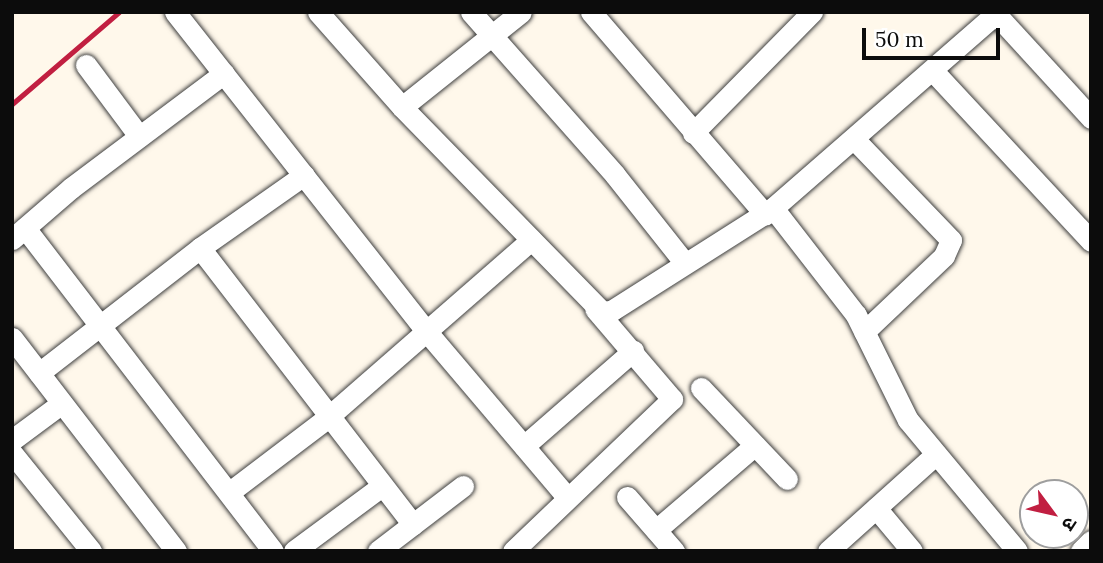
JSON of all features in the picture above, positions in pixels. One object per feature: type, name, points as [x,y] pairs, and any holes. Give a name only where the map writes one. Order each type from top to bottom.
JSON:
[{"type":"street","points":[[175,12],[427,332],[568,497]]},
{"type":"street","points":[[318,12],[402,107],[595,309],[672,399],[513,551]]},
{"type":"street","points":[[471,12],[494,35],[684,262]]},
{"type":"street","points":[[402,107],[521,12]]},
{"type":"street","points":[[591,12],[692,133],[769,211],[864,332],[899,406],[1017,551]]},
{"type":"street","points":[[692,133],[812,12]]},
{"type":"street","points":[[595,309],[611,312],[684,262],[769,211],[933,71],[996,13],[1091,118]]},
{"type":"street","points":[[86,65],[139,136]]},
{"type":"street","points":[[933,71],[1091,241]]},
{"type":"street","points":[[224,73],[139,136],[19,233],[100,326],[231,492],[273,551]]},
{"type":"street","points":[[854,139],[951,240],[944,256],[864,332]]},
{"type":"street","points":[[39,373],[200,248],[304,175]]},
{"type":"street","points":[[231,492],[327,418],[531,240]]},
{"type":"street","points":[[200,248],[327,418],[413,525]]},
{"type":"street","points":[[12,338],[176,551]]},
{"type":"street","points":[[524,446],[633,351]]},
{"type":"street","points":[[701,388],[787,479]]},
{"type":"street","points":[[12,440],[62,403]]},
{"type":"street","points":[[656,530],[755,446]]},
{"type":"street","points":[[12,453],[91,551]]},
{"type":"street","points":[[828,551],[936,454]]},
{"type":"street","points":[[294,551],[382,486]]},
{"type":"street","points":[[378,551],[463,486]]},
{"type":"street","points":[[627,497],[674,551]]},
{"type":"street","points":[[876,508],[912,551]]},
{"type":"street","points":[[1081,551],[1091,541]]},
{"type":"railway","points":[[12,104],[119,12]]}]
